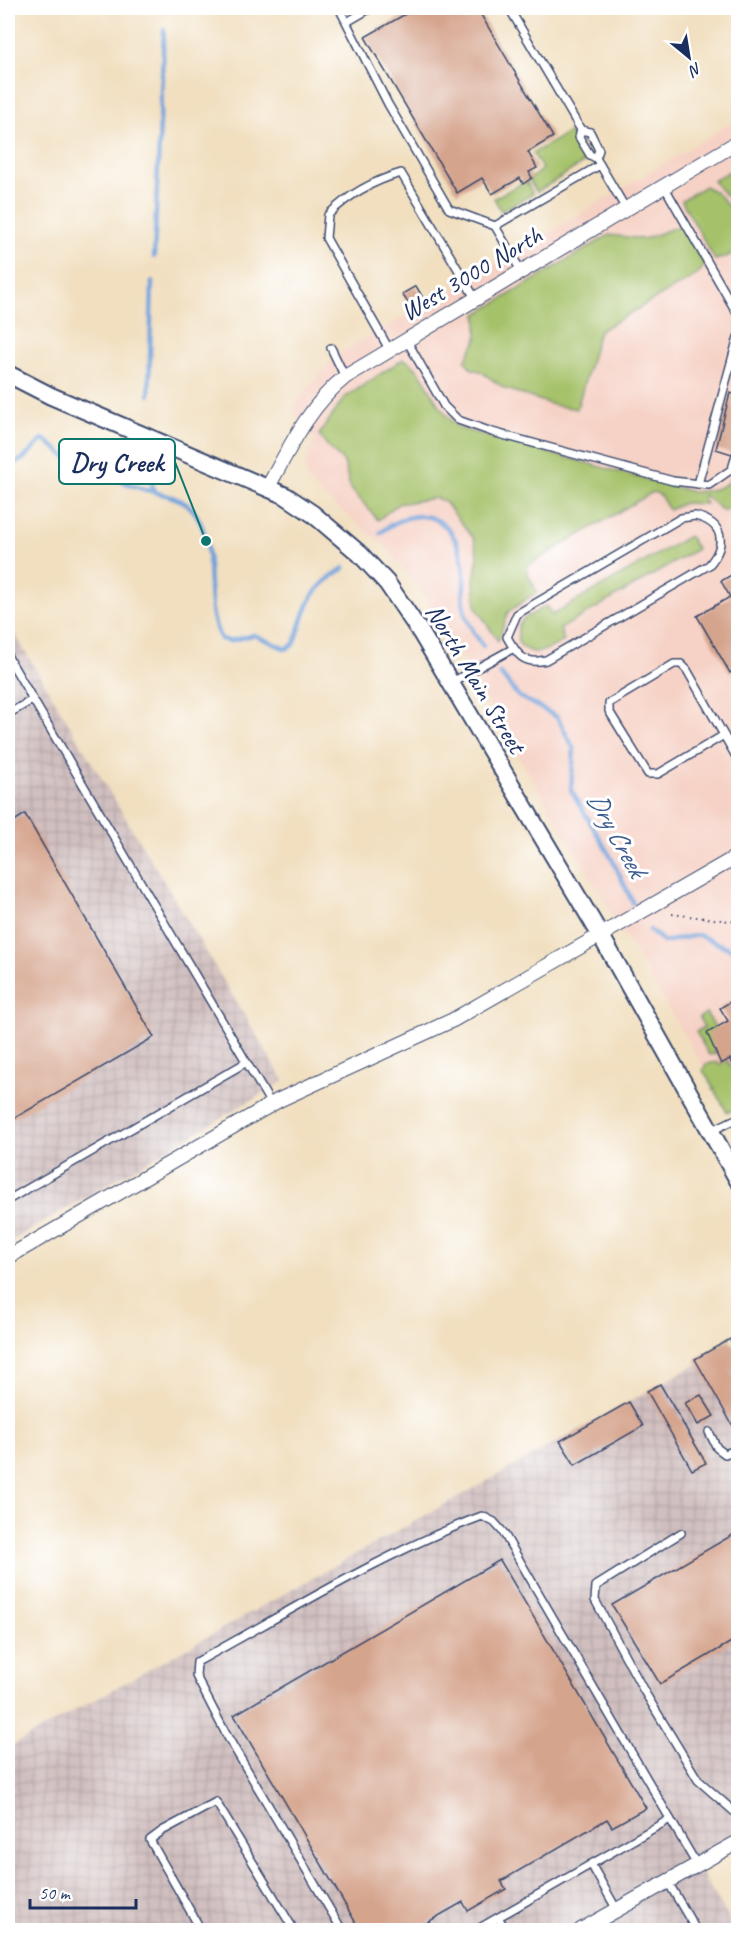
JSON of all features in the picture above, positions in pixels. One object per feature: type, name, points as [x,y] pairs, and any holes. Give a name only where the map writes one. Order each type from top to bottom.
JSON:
[{"type":"street","name":"West 3000 North","points":[[268,487],[307,417],[345,377],[738,142]]},
{"type":"street","name":"North Main Street","points":[[8,374],[51,396],[268,487],[313,514],[360,554],[393,591],[450,683],[601,936],[738,1180]]},
{"type":"street","points":[[8,1257],[271,1104],[319,1079],[445,1023],[738,856]]},
{"type":"street","points":[[581,1930],[738,1842]]},
{"type":"lane","points":[[339,8],[388,104],[449,209],[495,226],[521,271]]},
{"type":"lane","points":[[347,22],[371,8]]},
{"type":"lane","points":[[509,8],[581,130],[579,137],[590,155],[598,161],[626,209]]},
{"type":"lane","points":[[581,130],[590,132],[599,150],[598,161]]},
{"type":"lane","points":[[495,226],[598,161]]},
{"type":"lane","points":[[389,349],[326,238],[328,215],[345,199],[378,180],[401,173],[475,298]]},
{"type":"lane","points":[[664,186],[738,313]]},
{"type":"lane","points":[[698,484],[738,337]]},
{"type":"lane","points":[[406,339],[444,406],[458,420],[492,432],[673,481],[698,484],[709,485],[732,469],[736,455]]},
{"type":"lane","points":[[331,348],[345,377]]},
{"type":"lane","points":[[695,516],[708,519],[717,528],[722,540],[719,554],[710,565],[546,660],[525,660],[518,656],[514,648],[507,637],[510,626],[517,614],[532,605],[681,518],[695,516]]},
{"type":"lane","points":[[450,683],[514,648]]},
{"type":"lane","points":[[8,657],[271,1104]]},
{"type":"lane","points":[[724,735],[658,774],[648,774],[609,711],[609,703],[674,664],[681,664],[724,735],[738,760]]},
{"type":"lane","points":[[8,714],[32,700]]},
{"type":"lane","points":[[8,1200],[245,1063]]},
{"type":"lane","points":[[711,1131],[738,1119]]},
{"type":"lane","points":[[709,1432],[717,1448],[725,1454],[738,1449]]},
{"type":"lane","points":[[342,1930],[226,1734],[196,1676],[197,1662],[338,1584],[451,1528],[482,1516],[494,1522],[502,1532],[697,1865]]},
{"type":"lane","points":[[681,1533],[596,1586],[595,1600],[644,1691],[698,1780],[738,1815]]},
{"type":"lane","points":[[201,1930],[150,1840],[162,1831],[216,1802],[294,1930]]},
{"type":"lane","points":[[476,1930],[670,1820]]},
{"type":"lane","points":[[591,1864],[617,1910]]},
{"type":"lane","points":[[668,1882],[694,1930]]},
{"type":"lane","points":[[498,1918],[507,1930]]},
{"type":"path","points":[[672,914],[738,922]]},
{"type":"shaded area","points":[[738,119],[737,1124],[417,585],[383,544],[324,497],[307,478],[305,466],[314,440],[291,409],[336,355],[478,275]]},
{"type":"shaded area","points":[[8,623],[284,1081],[8,1243]]},
{"type":"shaded area","points":[[738,1341],[738,1842],[697,1866],[736,1930],[8,1930],[8,1748]]},
{"type":"green space","points":[[570,132],[586,161],[537,192],[529,180],[542,169],[533,153]]},
{"type":"green space","points":[[738,166],[738,209],[713,181]]},
{"type":"green space","points":[[526,181],[533,194],[501,211],[494,198]]},
{"type":"green space","points":[[705,186],[717,193],[738,217],[738,250],[715,260],[682,200]]},
{"type":"green space","points":[[682,225],[705,265],[697,275],[599,331],[577,409],[553,405],[504,388],[480,371],[472,369],[465,361],[477,339],[477,314],[609,235],[644,239]]},
{"type":"green space","points":[[403,359],[418,371],[444,412],[462,429],[693,492],[720,487],[731,480],[738,469],[738,503],[723,511],[704,495],[702,497],[706,504],[684,503],[669,510],[660,495],[653,492],[528,565],[527,572],[537,592],[508,612],[498,641],[476,607],[474,579],[478,557],[474,539],[444,501],[435,498],[398,504],[378,520],[350,488],[344,462],[319,435],[344,398]]},
{"type":"green space","points":[[689,536],[697,549],[560,629],[564,641],[540,652],[529,651],[518,642],[518,626],[523,619],[546,606],[552,615]]},
{"type":"green space","points":[[706,1013],[716,1028],[716,1048],[713,1050],[716,1054],[709,1055],[696,1032],[704,1027],[699,1018]]},
{"type":"green space","points":[[727,1060],[738,1078],[738,1109],[727,1112],[703,1070],[706,1064],[717,1062],[719,1065]]},
{"type":"building","points":[[416,8],[477,8],[553,137],[528,152],[537,168],[529,172],[532,178],[523,184],[520,178],[492,194],[482,178],[457,193],[365,37]]},
{"type":"building","points":[[416,286],[422,296],[409,304],[402,294]]},
{"type":"building","points":[[730,393],[738,395],[738,456],[716,449]]},
{"type":"building","points":[[738,571],[738,668],[730,673],[697,616],[730,597],[721,581]]},
{"type":"building","points":[[25,814],[154,1037],[8,1122],[8,825]]},
{"type":"building","points":[[738,997],[738,1067],[735,1068],[730,1059],[721,1064],[707,1033],[728,1021],[720,1008]]},
{"type":"building","points":[[730,1339],[733,1346],[738,1345],[738,1368],[730,1372],[733,1377],[738,1374],[738,1435],[695,1359]]},
{"type":"building","points":[[660,1384],[706,1463],[692,1470],[647,1391]]},
{"type":"building","points":[[701,1395],[714,1416],[698,1425],[685,1403]]},
{"type":"building","points":[[629,1402],[643,1426],[575,1465],[560,1441]]},
{"type":"building","points":[[734,1534],[738,1542],[738,1638],[660,1684],[612,1605]]},
{"type":"building","points":[[500,1560],[646,1808],[612,1827],[607,1819],[501,1881],[506,1889],[468,1911],[463,1902],[414,1930],[360,1930],[234,1715]]},
{"type":"waterway","points":[[154,257],[164,30]]},
{"type":"waterway","points":[[149,395],[152,282]]},
{"type":"waterway","name":"Dry Creek","points":[[8,466],[23,459],[43,439],[76,464],[96,468],[119,480],[174,498],[190,507],[197,515],[206,540],[211,603],[221,639],[229,641],[254,635],[286,649],[294,644],[306,609],[315,592],[344,568]]},
{"type":"waterway","points":[[142,464],[149,473],[154,491]]},
{"type":"waterway","name":"Dry Creek","points":[[380,533],[396,522],[424,516],[437,520],[447,528],[455,539],[461,555],[465,614],[483,646]]},
{"type":"waterway","name":"Dry Creek","points":[[500,673],[518,696],[557,717],[574,749],[571,790],[612,859],[633,903]]},
{"type":"waterway","name":"Dry Creek","points":[[650,930],[664,942],[698,935],[738,952]]},
{"type":"place","name":"Dry Creek","points":[[206,541]]}]
